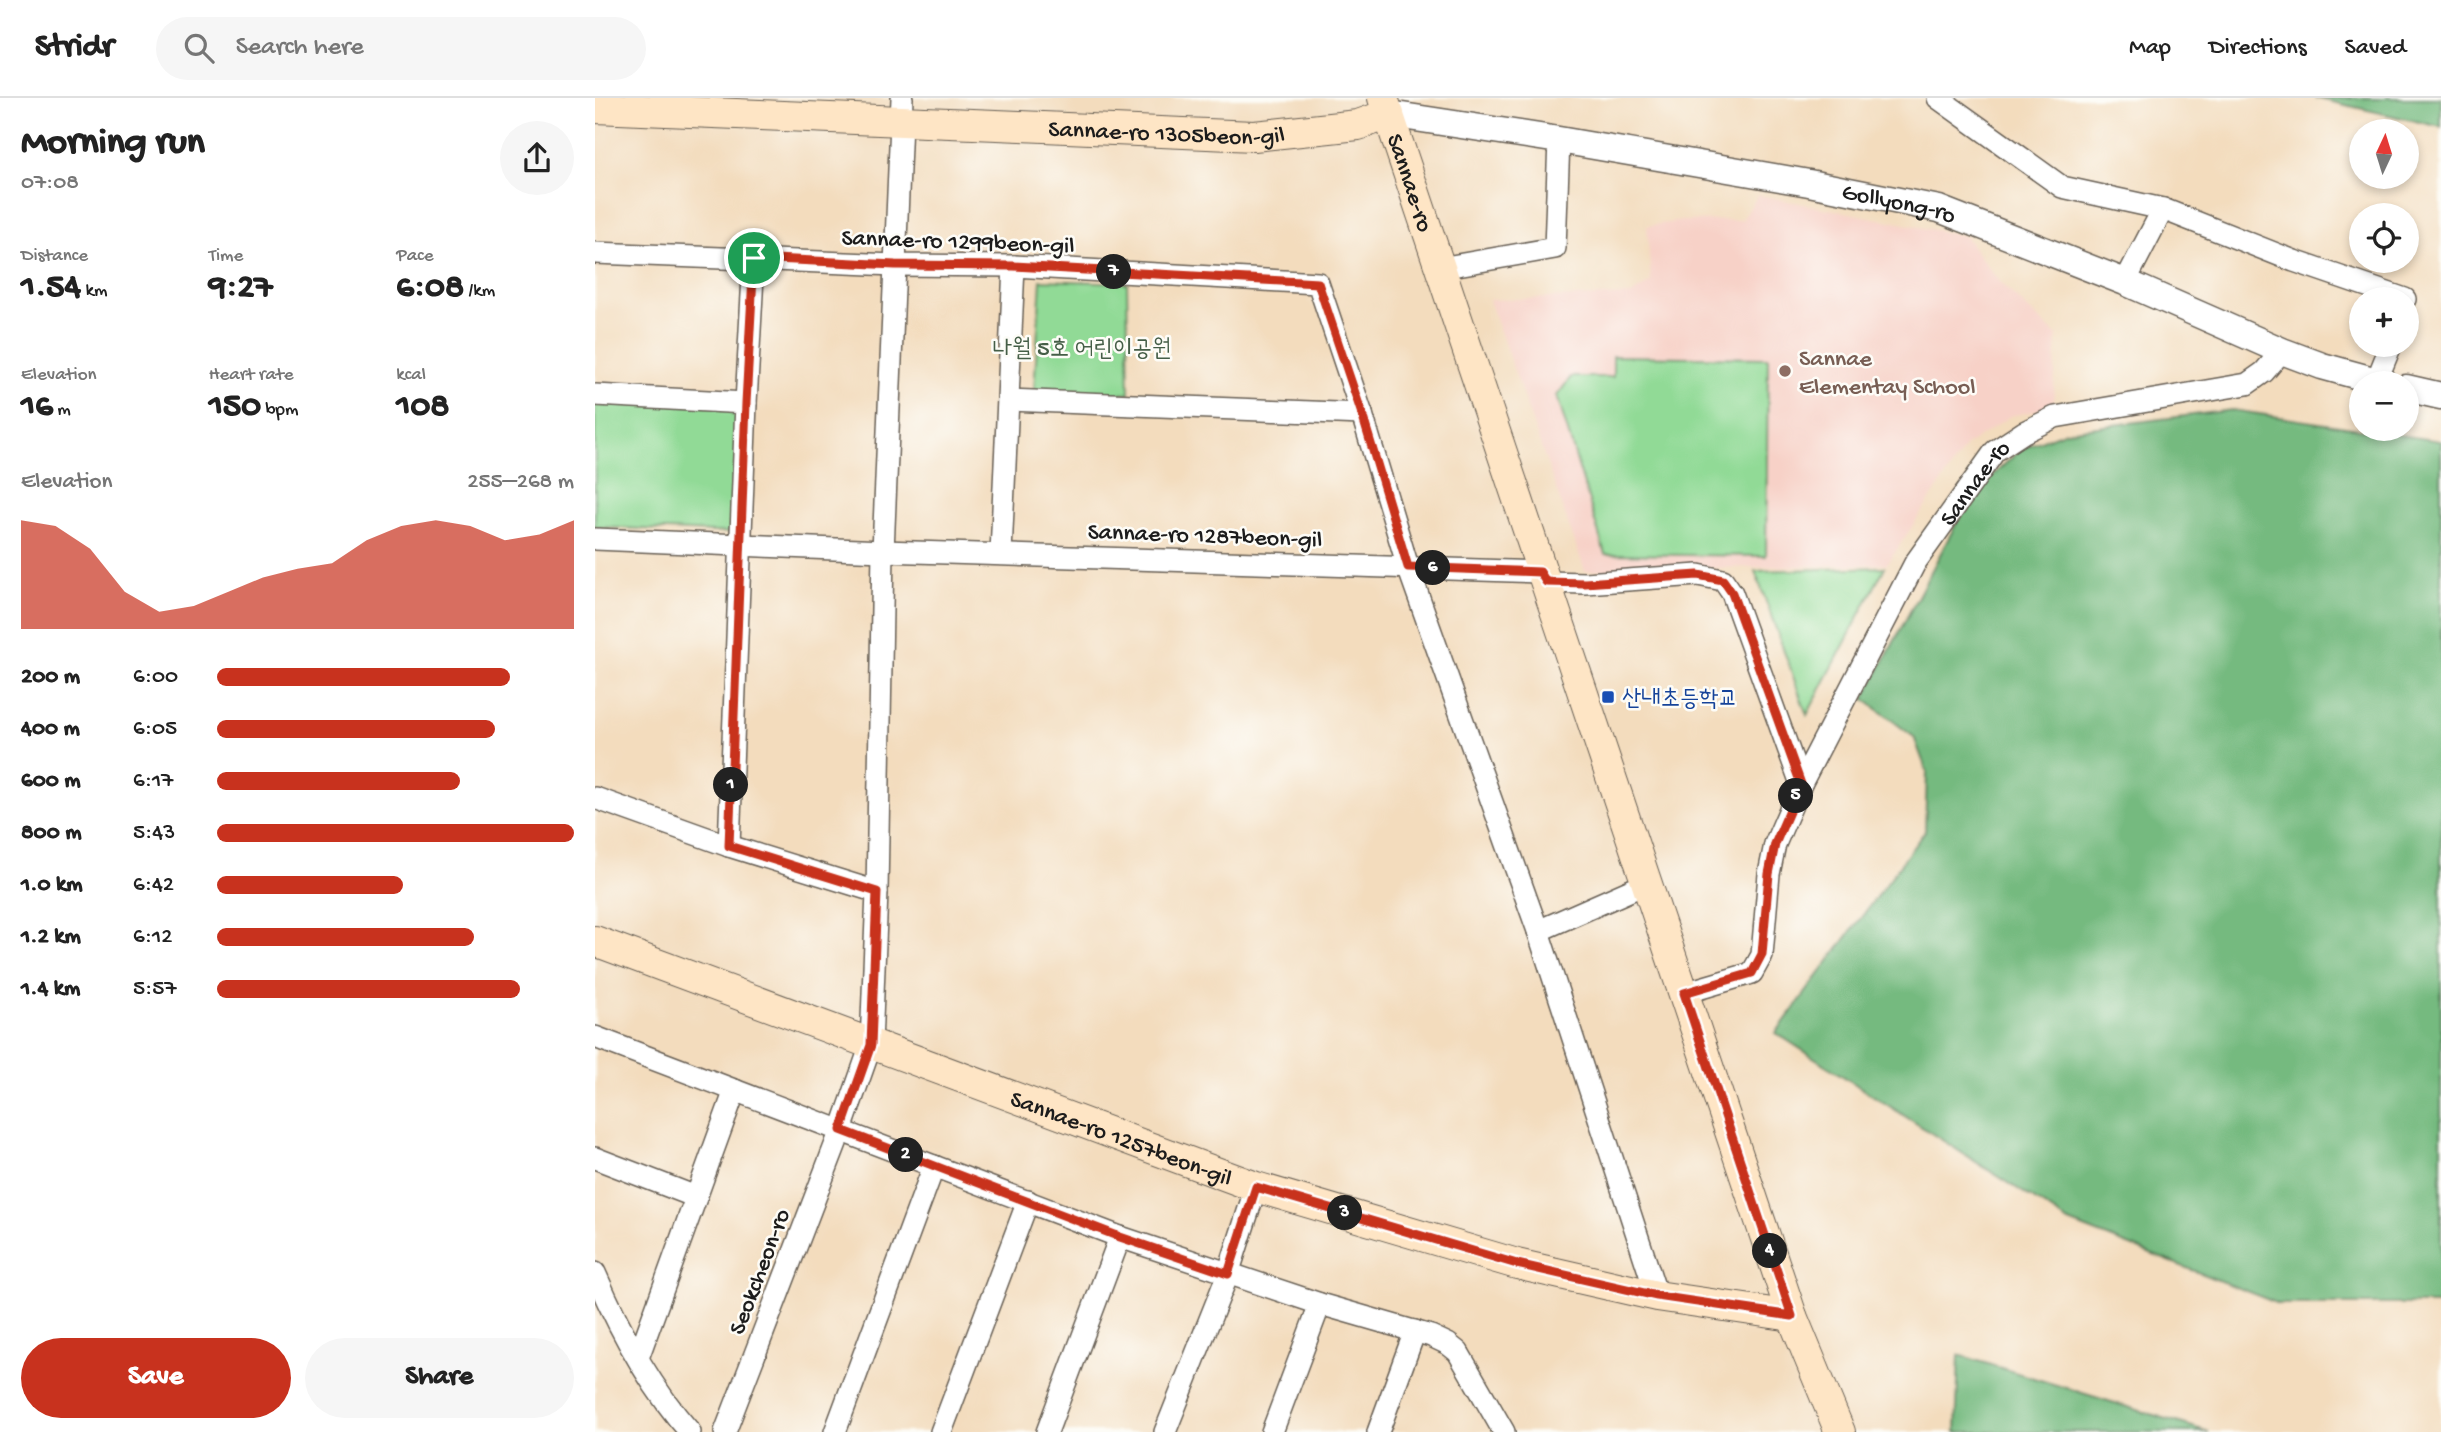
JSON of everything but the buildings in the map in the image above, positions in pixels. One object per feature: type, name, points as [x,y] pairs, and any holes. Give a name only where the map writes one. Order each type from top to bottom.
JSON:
[{"type":"main road","name":"Sannae-ro 1305beon-gil","points":[[595,108],[785,107],[901,110],[1254,136],[1358,125],[1388,103]]},
{"type":"main road","name":"Sannae-ro","points":[[1388,103],[1440,268],[1792,1316],[1840,1432]]},
{"type":"main road","name":"Sannae-ro 1257beon-gil","points":[[595,941],[1256,1187],[1517,1264],[1657,1296],[1792,1316]]},
{"type":"street","points":[[1938,98],[2062,187],[2163,208],[2294,261],[2369,287]]},
{"type":"street","name":"Gollyong-ro","points":[[1388,103],[1559,140],[1809,183],[1939,209],[2125,282],[2282,351],[2349,373]]},
{"type":"street","points":[[871,1045],[877,892],[883,551],[901,110]]},
{"type":"street","points":[[1440,268],[1555,248],[1559,140]]},
{"type":"street","points":[[2125,282],[2163,208]]},
{"type":"street","name":"Sannae-ro 1299beon-gil","points":[[595,253],[895,265],[1014,266],[1318,283],[1362,414]]},
{"type":"street","points":[[729,846],[754,258]]},
{"type":"street","points":[[1001,553],[1014,266]]},
{"type":"street","name":"Sannae-ro","points":[[1684,993],[1752,973],[1762,954],[1769,874],[1775,844],[1801,784],[1915,563],[1995,451],[2024,432],[2055,417],[2246,384],[2265,372],[2282,351]]},
{"type":"street","points":[[2419,391],[2441,397]]},
{"type":"street","points":[[595,395],[746,403]]},
{"type":"street","points":[[1008,400],[1362,414],[1408,567],[1538,931],[1657,1296]]},
{"type":"street","name":"Sannae-ro 1287beon-gil","points":[[595,539],[1540,572],[1546,582]]},
{"type":"street","points":[[1546,582],[1585,583],[1698,575],[1723,580],[1732,593],[1801,784]]},
{"type":"street","points":[[595,798],[729,846],[877,892]]},
{"type":"street","points":[[1538,931],[1647,883]]},
{"type":"street","points":[[595,1037],[1120,1237],[1320,1304],[1448,1343],[1458,1352],[1495,1426]]},
{"type":"street","name":"Seokcheon-ro","points":[[725,1432],[871,1045]]},
{"type":"street","points":[[638,1358],[736,1090]]},
{"type":"street","points":[[595,1158],[696,1197]]},
{"type":"street","points":[[835,1432],[934,1166]]},
{"type":"street","points":[[1165,1432],[1228,1274],[1256,1187]]},
{"type":"street","points":[[941,1432],[1028,1201]]},
{"type":"street","points":[[1047,1432],[1120,1237]]},
{"type":"street","points":[[595,1273],[611,1310],[638,1358],[673,1413],[690,1432]]},
{"type":"street","points":[[1272,1432],[1320,1304]]},
{"type":"street","points":[[1378,1432],[1415,1331]]},
{"type":"shaded area","name":"Sannae Elementay School","points":[[1758,195],[1965,236],[2000,283],[2057,336],[2053,407],[2010,416],[1966,446],[1887,564],[1585,571],[1489,300],[1631,295],[1651,282],[1647,226],[1682,221],[1742,220]]},
{"type":"green space","points":[[2315,98],[2441,98],[2441,127],[2419,122],[2419,119],[2406,119]]},
{"type":"green space","name":"나월 5호 어린이공원","points":[[1041,280],[1127,283],[1129,394],[1034,391]]},
{"type":"green space","points":[[1613,356],[1768,358],[1766,556],[1605,554],[1557,396],[1571,377],[1613,377]]},
{"type":"green space","points":[[595,398],[741,406],[736,533],[595,527]]},
{"type":"green space","points":[[2232,410],[2349,427],[2349,441],[2419,441],[2419,438],[2441,441],[2441,1304],[2279,1304],[2069,1222],[1776,1033],[1925,831],[1927,772],[1914,737],[1864,699],[1957,522],[1989,479],[2022,448],[2066,431]]},
{"type":"green space","points":[[1885,567],[1807,715],[1755,571]]},
{"type":"green space","points":[[1959,1355],[2209,1432],[1956,1432]]},
{"type":"place","name":"Sannae Elementay School","points":[[1785,371]]},
{"type":"place","name":"산내초등학교","points":[[1608,697]]},
{"type":"route","points":[[754,258],[895,265],[1014,266],[1318,283],[1362,414],[1408,567],[1540,572],[1546,582],[1585,583],[1698,575],[1723,580],[1732,593],[1801,784],[1775,844],[1769,874],[1762,954],[1752,973],[1684,993],[1792,1316],[1657,1296],[1517,1264],[1256,1187],[1228,1274],[1120,1237],[841,1130],[871,1045],[877,892],[729,846],[754,258]]}]
